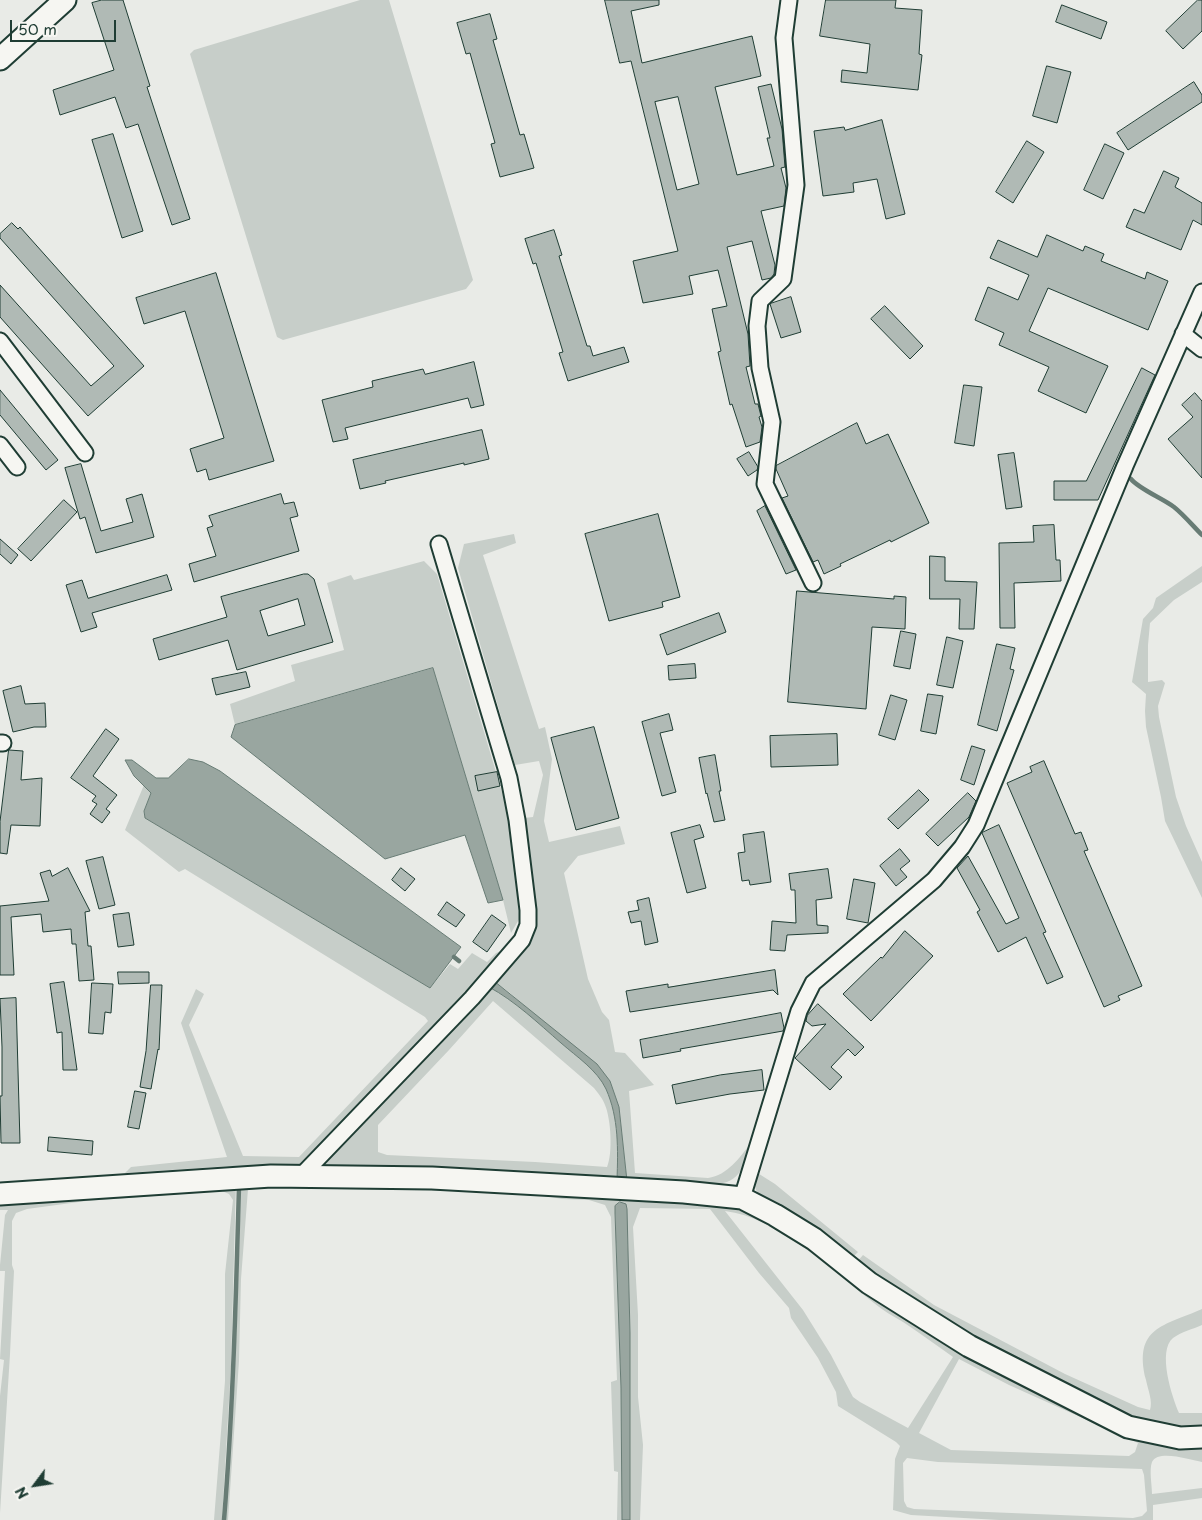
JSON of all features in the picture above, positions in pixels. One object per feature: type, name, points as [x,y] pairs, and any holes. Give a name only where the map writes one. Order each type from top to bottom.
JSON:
[{"type":"main road","points":[[0,59],[65,0]]},
{"type":"main road","points":[[0,1194],[271,1176],[301,1176],[432,1178],[684,1192],[742,1198],[776,1215],[814,1239],[869,1283],[969,1346],[1128,1427],[1180,1438],[1202,1437]]},
{"type":"street","points":[[789,0],[784,38],[792,127],[795,193],[784,279],[760,301],[757,326],[760,368],[772,422],[765,484],[813,583]]},
{"type":"street","points":[[742,1198],[799,1011],[813,983],[934,880],[962,846],[976,825],[1125,466],[1202,292]]},
{"type":"street","points":[[1183,334],[1202,349]]},
{"type":"street","points":[[0,341],[85,453]]},
{"type":"street","points":[[0,445],[17,467]]},
{"type":"street","points":[[301,1176],[472,998],[522,940],[528,926],[528,910],[517,820],[509,778],[439,544]]},
{"type":"shaded area","points":[[360,0],[389,0],[473,280],[466,289],[283,340],[277,337],[190,54],[194,50]]},
{"type":"shaded area","points":[[514,534],[516,543],[483,555],[539,729],[545,727],[552,759],[544,821],[549,842],[620,826],[625,844],[578,856],[564,873],[588,979],[602,1012],[609,1020],[615,1052],[625,1053],[654,1085],[629,1091],[635,1173],[708,1178],[727,1170],[751,1143],[738,1175],[727,1182],[719,1184],[627,1181],[619,1108],[610,1081],[494,981],[523,950],[524,818],[533,817],[543,775],[539,761],[515,765],[458,568],[464,544]]},
{"type":"shaded area","points":[[424,561],[437,574],[510,819],[521,896],[521,916],[511,933],[503,900],[433,668],[235,725],[230,704],[295,681],[291,665],[344,650],[327,583],[351,575],[354,580]]},
{"type":"shaded area","points":[[1202,566],[1202,582],[1174,600],[1150,623],[1148,682],[1162,680],[1165,683],[1158,706],[1159,717],[1176,797],[1202,862],[1202,898],[1165,821],[1146,727],[1146,694],[1132,682],[1143,619],[1153,608],[1156,598]]},
{"type":"shaded area","points":[[433,668],[503,900],[488,903],[465,835],[385,859],[231,737],[235,725]]},
{"type":"shaded area","points":[[189,759],[203,762],[220,771],[461,947],[430,988],[145,818],[144,811],[151,793],[134,776],[125,760],[132,760],[156,778],[168,778]]},
{"type":"shaded area","points":[[144,785],[151,793],[144,811],[145,818],[430,988],[450,964],[458,969],[472,953],[487,962],[496,953],[514,946],[306,1165],[297,1168],[230,1166],[125,1173],[131,1167],[227,1157],[181,1023],[196,989],[204,994],[189,1025],[243,1156],[299,1157],[428,1021],[425,1017],[185,869],[179,872],[125,830]]},
{"type":"shaded area","points":[[494,981],[597,1064],[610,1081],[619,1107],[627,1181],[617,1180],[615,1123],[610,1100],[602,1082],[586,1064],[535,1020],[489,987]]},
{"type":"shaded area","points":[[489,987],[526,1013],[592,1070],[606,1089],[615,1123],[617,1180],[322,1168],[319,1164]],"holes":[[[493,1001],[594,1088],[604,1103],[609,1119],[611,1145],[607,1167],[387,1155],[378,1152],[378,1125]]]},
{"type":"shaded area","points":[[756,1172],[775,1184],[858,1252],[850,1260],[758,1193],[754,1183]]},
{"type":"shaded area","points":[[296,1182],[690,1200],[750,1209],[979,1361],[1202,1444],[1202,1462],[1175,1456],[1161,1456],[1155,1458],[1152,1462],[1151,1473],[1152,1494],[1202,1488],[1202,1498],[1153,1505],[1153,1520],[999,1520],[911,1515],[893,1510],[895,1459],[900,1446],[838,1406],[836,1392],[818,1358],[791,1318],[789,1308],[759,1273],[710,1209],[640,1208],[633,1227],[638,1315],[638,1397],[643,1445],[640,1520],[630,1520],[630,1333],[626,1204],[615,1206],[621,1388],[622,1520],[617,1520],[618,1472],[614,1471],[611,1382],[617,1380],[611,1217],[605,1205],[589,1200],[562,1199],[539,1195],[464,1191],[273,1188],[248,1189],[241,1279],[239,1361],[228,1520],[225,1520],[234,1394],[241,1183]],"holes":[[[725,1211],[745,1215],[784,1234],[823,1261],[881,1308],[953,1357],[908,1428],[853,1397],[831,1355],[803,1310]],[[959,1359],[1009,1385],[1138,1443],[1135,1452],[1129,1456],[951,1450],[919,1433]],[[907,1458],[938,1462],[1142,1469],[1147,1511],[1142,1516],[1133,1518],[914,1509],[907,1507],[904,1501],[903,1463]]]},
{"type":"shaded area","points":[[236,1183],[231,1366],[222,1520],[214,1520],[225,1381],[225,1274],[233,1200],[229,1194],[222,1191],[86,1201],[27,1209],[16,1213],[12,1221],[12,1265],[14,1271],[0,1513],[0,1396],[4,1360],[0,1359],[5,1271],[0,1271],[0,1265],[5,1215],[8,1210],[0,1210],[0,1198]]},
{"type":"shaded area","points":[[620,1202],[626,1204],[627,1209],[630,1333],[630,1520],[622,1520],[621,1388],[615,1213],[615,1206]]},
{"type":"shaded area","points":[[863,1255],[934,1305],[1065,1374],[1138,1407],[1150,1410],[1151,1399],[1143,1362],[1144,1349],[1148,1339],[1164,1325],[1202,1309],[1202,1325],[1183,1332],[1173,1338],[1168,1344],[1166,1363],[1170,1386],[1179,1413],[1202,1413],[1202,1427],[1173,1428],[1133,1418],[1004,1356],[856,1263]]},
{"type":"building","points":[[102,0],[123,0],[150,86],[147,87],[190,219],[172,225],[138,124],[126,128],[115,97],[60,115],[53,90],[114,70],[92,3]]},
{"type":"building","points":[[605,0],[659,0],[659,5],[631,11],[642,63],[752,36],[761,76],[715,87],[737,175],[774,166],[767,138],[770,138],[758,87],[771,84],[782,129],[785,167],[781,168],[786,188],[784,206],[761,211],[775,265],[774,274],[771,278],[762,280],[752,241],[727,247],[748,334],[750,366],[746,367],[755,404],[758,404],[761,416],[759,417],[762,427],[760,442],[746,447],[732,404],[730,405],[718,352],[721,351],[712,309],[727,306],[718,270],[689,276],[693,294],[643,303],[633,261],[678,251],[631,61],[620,63]],"holes":[[[678,97],[699,184],[677,190],[655,102]]]},
{"type":"building","points":[[826,0],[896,0],[895,8],[922,10],[919,54],[922,55],[918,90],[841,82],[842,70],[867,73],[870,44],[820,36]]},
{"type":"building","points":[[1198,0],[1202,0],[1202,31],[1183,49],[1166,31]]},
{"type":"building","points":[[1062,5],[1107,22],[1101,39],[1056,22]]},
{"type":"building","points":[[490,14],[497,39],[493,40],[520,135],[524,134],[534,168],[500,177],[491,144],[495,143],[470,53],[466,54],[457,23]]},
{"type":"building","points":[[1047,66],[1071,72],[1057,123],[1033,116]]},
{"type":"building","points":[[1194,82],[1202,95],[1202,102],[1128,150],[1117,133]]},
{"type":"building","points":[[882,120],[905,214],[886,219],[877,179],[853,183],[854,192],[823,196],[814,131],[844,127],[845,130]]},
{"type":"building","points":[[113,134],[143,231],[122,238],[92,140]]},
{"type":"building","points":[[1027,141],[1044,152],[1013,203],[996,192]]},
{"type":"building","points":[[1105,144],[1124,153],[1103,199],[1084,190]]},
{"type":"building","points":[[1164,171],[1179,178],[1175,187],[1202,203],[1202,225],[1193,220],[1181,250],[1126,227],[1134,209],[1144,213]]},
{"type":"building","points":[[12,223],[18,229],[20,227],[144,366],[88,416],[0,317],[0,285],[91,386],[114,366],[0,238],[0,234]]},
{"type":"building","points":[[554,230],[562,255],[559,256],[587,346],[590,346],[593,356],[624,347],[629,362],[568,381],[559,353],[563,352],[536,263],[533,264],[525,239]]},
{"type":"building","points":[[1047,235],[1083,251],[1085,246],[1104,254],[1101,261],[1145,279],[1147,272],[1168,281],[1148,330],[1048,288],[1029,331],[1108,366],[1086,413],[1038,391],[1049,367],[999,345],[1004,333],[975,320],[988,287],[1018,300],[1029,275],[990,258],[998,240],[1037,257]]},
{"type":"building","points":[[216,273],[274,461],[209,480],[206,469],[197,472],[190,449],[224,438],[185,311],[144,324],[136,298]]},
{"type":"building","points":[[791,297],[801,332],[781,338],[770,304]]},
{"type":"building","points":[[885,306],[923,346],[910,359],[871,319]]},
{"type":"building","points":[[474,362],[484,405],[471,408],[468,398],[345,428],[348,439],[333,442],[322,400],[373,387],[372,381],[423,369],[425,374]]},
{"type":"building","points":[[1142,368],[1155,375],[1098,500],[1054,500],[1054,481],[1086,481]]},
{"type":"building","points":[[964,385],[982,387],[974,446],[955,443]]},
{"type":"building","points":[[0,390],[58,460],[46,470],[0,415]]},
{"type":"building","points":[[1195,393],[1202,401],[1202,478],[1168,439],[1193,417],[1182,405]]},
{"type":"building","points":[[857,423],[866,444],[888,434],[929,523],[840,564],[841,566],[824,574],[818,560],[813,562],[782,498],[788,496],[776,466]]},
{"type":"building","points":[[482,430],[489,459],[385,481],[386,483],[360,489],[353,460]]},
{"type":"building","points":[[749,452],[758,467],[757,470],[748,476],[737,459]]},
{"type":"building","points":[[1014,453],[1022,507],[1006,509],[998,455]]},
{"type":"building","points":[[81,464],[101,531],[133,522],[126,499],[142,494],[154,537],[96,553],[85,517],[80,519],[65,468]]},
{"type":"building","points":[[281,494],[284,504],[294,502],[298,516],[290,518],[299,551],[194,582],[189,564],[216,556],[207,528],[213,526],[209,516]]},
{"type":"building","points":[[64,500],[77,512],[31,561],[18,549]]},
{"type":"building","points":[[765,506],[796,570],[786,574],[757,511]]},
{"type":"building","points":[[658,514],[680,597],[662,602],[663,607],[609,621],[585,534]]},
{"type":"building","points":[[1054,525],[1056,560],[1060,560],[1061,581],[1014,583],[1015,628],[1000,628],[999,543],[1034,542],[1033,526]]},
{"type":"building","points":[[0,539],[18,555],[11,564],[0,554]]},
{"type":"building","points":[[930,556],[945,557],[945,581],[977,582],[974,629],[959,629],[960,599],[930,599]]},
{"type":"building","points":[[308,574],[314,579],[333,642],[237,670],[228,640],[159,660],[153,639],[227,617],[221,597]],"holes":[[[298,599],[305,625],[268,636],[260,611]]]},
{"type":"building","points":[[167,575],[172,590],[92,613],[97,627],[81,632],[66,585],[82,580],[88,598]]},
{"type":"building","points":[[797,591],[894,599],[894,596],[906,597],[905,629],[872,627],[866,709],[788,702]]},
{"type":"building","points":[[719,613],[726,632],[667,655],[660,635]]},
{"type":"building","points":[[901,631],[916,634],[910,669],[894,666]]},
{"type":"building","points":[[947,637],[963,641],[953,688],[937,685]]},
{"type":"building","points":[[997,644],[1015,648],[1010,669],[1014,670],[997,731],[978,725]]},
{"type":"building","points":[[695,664],[696,678],[669,680],[668,666]]},
{"type":"building","points":[[246,672],[250,687],[216,695],[212,679]]},
{"type":"building","points":[[21,686],[25,704],[45,703],[46,727],[34,727],[13,732],[3,691]]},
{"type":"building","points":[[928,694],[943,696],[936,734],[921,731]]},
{"type":"building","points":[[891,695],[907,700],[895,740],[879,735]]},
{"type":"building","points":[[669,714],[673,730],[660,733],[676,792],[662,796],[642,722]]},
{"type":"building","points":[[594,727],[619,818],[576,830],[551,738]]},
{"type":"building","points":[[106,729],[119,739],[93,776],[117,795],[106,809],[110,812],[102,823],[90,814],[97,804],[92,801],[96,796],[71,778]]},
{"type":"building","points":[[837,734],[838,765],[771,767],[770,736]]},
{"type":"building","points":[[972,746],[985,750],[974,785],[961,780]]},
{"type":"building","points":[[9,750],[23,751],[21,780],[42,778],[40,826],[11,825],[7,854],[0,853],[0,822]]},
{"type":"building","points":[[715,755],[721,791],[719,791],[725,820],[714,822],[699,758]]},
{"type":"building","points":[[1044,761],[1075,834],[1081,832],[1088,850],[1084,851],[1142,986],[1118,996],[1120,1000],[1104,1007],[1007,783],[1032,772],[1030,767]]},
{"type":"building","points":[[497,772],[500,786],[478,791],[475,776]]},
{"type":"building","points":[[919,790],[929,800],[898,829],[888,819]]},
{"type":"building","points":[[968,793],[976,801],[969,817],[938,846],[926,834]]},
{"type":"building","points":[[700,825],[704,837],[694,840],[706,888],[687,893],[671,833]]},
{"type":"building","points":[[999,825],[1046,932],[1043,933],[1063,977],[1047,984],[1026,937],[998,952],[977,912],[980,910],[957,868],[968,856],[1006,924],[1019,918],[982,833]]},
{"type":"building","points":[[764,832],[771,882],[750,885],[749,880],[742,881],[738,853],[745,852],[743,835]]},
{"type":"building","points":[[900,849],[910,861],[900,869],[907,877],[896,886],[880,866]]},
{"type":"building","points":[[103,857],[115,905],[99,909],[86,861]]},
{"type":"building","points":[[68,868],[90,911],[85,912],[94,980],[79,981],[76,944],[72,944],[71,929],[43,932],[41,914],[11,917],[14,975],[0,975],[0,906],[49,901],[40,873],[50,870],[52,876]]},
{"type":"building","points":[[401,868],[415,879],[405,891],[392,880]]},
{"type":"building","points":[[828,869],[832,898],[816,900],[817,925],[828,926],[828,933],[787,935],[785,951],[770,950],[772,921],[796,923],[795,890],[791,890],[789,874]]},
{"type":"building","points":[[854,879],[875,883],[868,923],[847,919]]},
{"type":"building","points":[[649,898],[658,942],[645,945],[641,921],[631,923],[628,912],[639,910],[637,901]]},
{"type":"building","points":[[447,902],[465,915],[456,927],[438,915]]},
{"type":"building","points":[[129,913],[134,945],[118,947],[113,915]]},
{"type":"building","points":[[492,915],[506,925],[487,952],[473,942]]},
{"type":"building","points":[[905,931],[933,956],[871,1021],[843,994],[882,958]]},
{"type":"building","points":[[775,970],[778,995],[773,990],[630,1012],[626,991],[668,984],[668,987]]},
{"type":"building","points":[[118,972],[149,972],[149,983],[119,984]]},
{"type":"building","points":[[64,982],[77,1070],[63,1070],[62,1032],[57,1033],[50,984]]},
{"type":"building","points":[[92,983],[113,984],[111,1013],[105,1012],[103,1034],[89,1033]]},
{"type":"building","points":[[151,985],[162,985],[159,1050],[151,1089],[140,1087],[146,1051]]},
{"type":"building","points":[[16,998],[20,1143],[1,1143],[2,1047],[0,999]]},
{"type":"building","points":[[818,1004],[864,1047],[855,1056],[848,1049],[831,1067],[842,1077],[830,1090],[795,1058],[826,1024],[812,1026],[806,1021],[807,1016]]},
{"type":"building","points":[[781,1013],[783,1031],[680,1049],[681,1051],[643,1058],[640,1040]]},
{"type":"building","points":[[762,1070],[764,1090],[676,1104],[672,1085],[720,1075]]},
{"type":"building","points":[[135,1091],[146,1093],[139,1129],[128,1127]]},
{"type":"building","points":[[49,1137],[93,1141],[92,1155],[48,1151]]},
{"type":"waterway","points":[[1131,479],[1139,486],[1174,507],[1202,535]]},
{"type":"waterway","points":[[454,957],[459,961]]},
{"type":"waterway","points":[[224,1520],[232,1395],[239,1186]]}]
